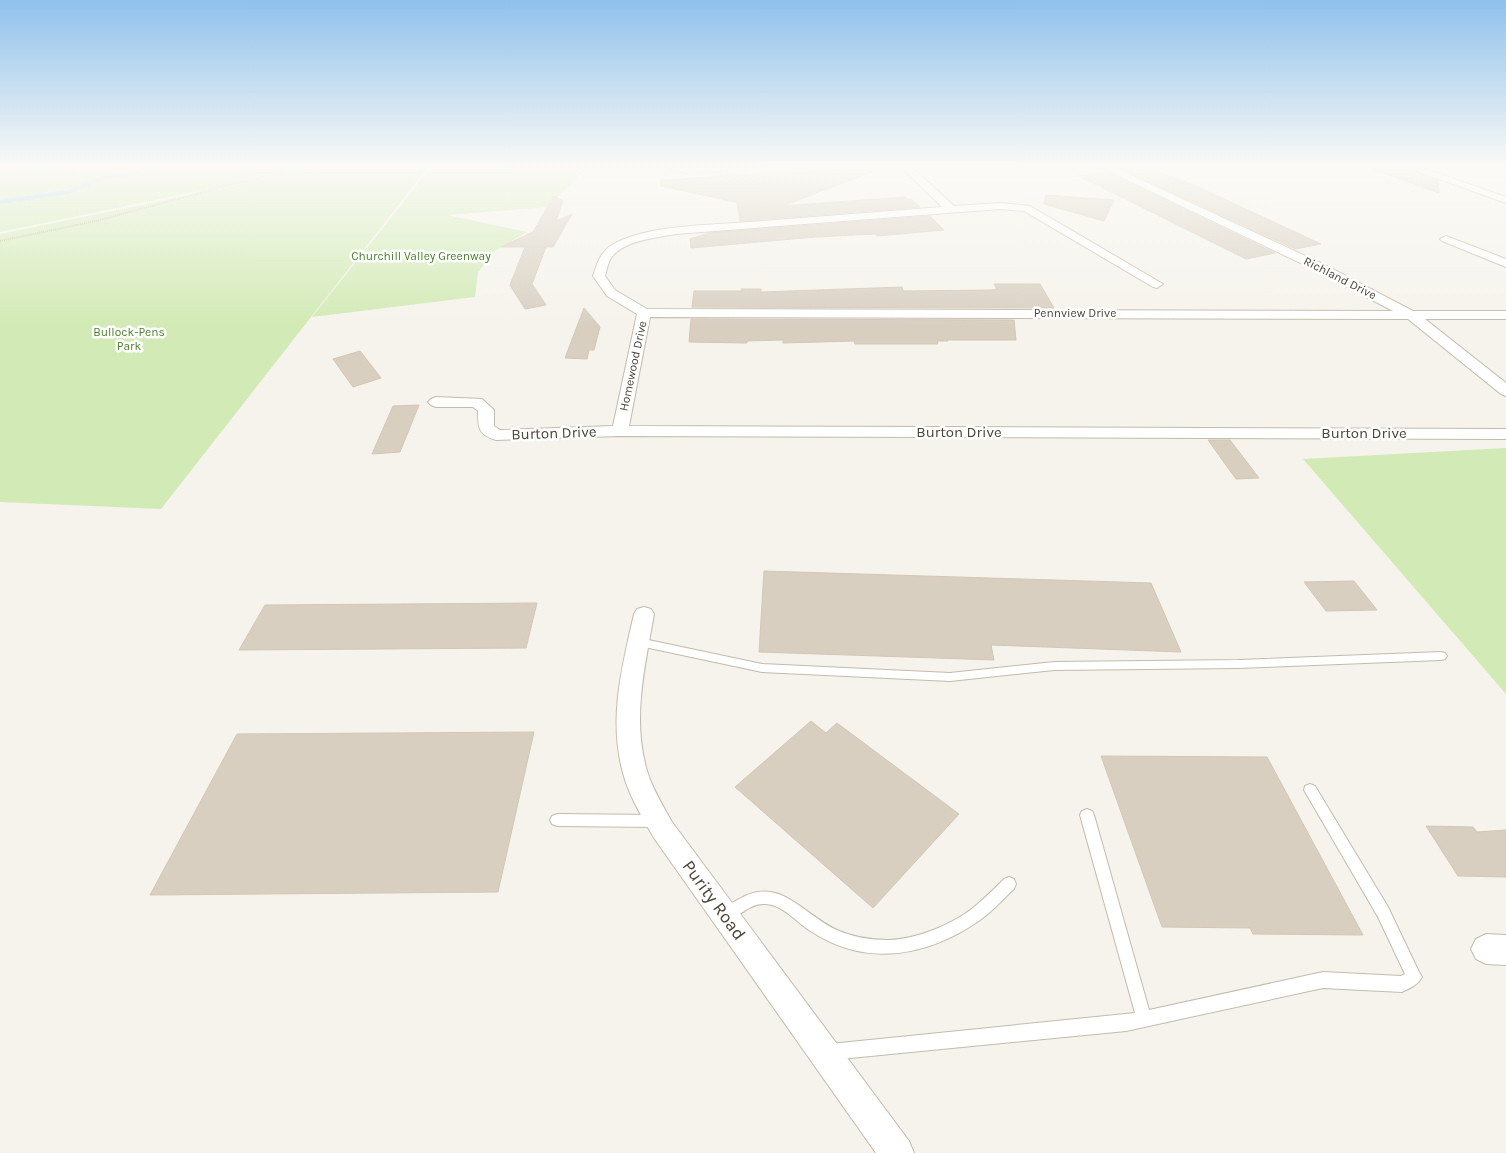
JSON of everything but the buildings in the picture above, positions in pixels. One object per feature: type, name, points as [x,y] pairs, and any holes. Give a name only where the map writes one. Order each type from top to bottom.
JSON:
[{"type":"street","name":"Homewood Drive","points":[[620,431],[644,313],[611,293],[599,276],[604,258],[621,244],[643,237],[676,231],[816,220]]},
{"type":"street","points":[[1046,220],[1157,284]]},
{"type":"street","name":"Richland Drive","points":[[1218,220],[1319,267],[1413,316],[1506,391]]},
{"type":"street","points":[[1446,240],[1506,263]]},
{"type":"street","name":"Pennview Drive","points":[[644,313],[1506,315]]},
{"type":"street","name":"Burton Drive","points":[[436,402],[477,402],[486,410],[486,428],[496,435],[620,431],[1506,434]]},
{"type":"street","name":"Purity Road","points":[[644,614],[628,698],[626,723],[629,750],[647,805],[897,1153]]},
{"type":"lane","points":[[638,642],[762,668],[950,677],[1054,666],[1238,664],[1441,656]]},
{"type":"lane","points":[[824,1052],[1126,1023],[1323,980],[1402,984],[1414,977],[1383,912],[1310,790]]},
{"type":"lane","points":[[1087,814],[1144,1019]]},
{"type":"lane","points":[[557,820],[658,821]]},
{"type":"lane","points":[[725,916],[754,898],[765,896],[776,898],[820,929],[846,941],[873,948],[898,947],[921,943],[950,930],[980,911],[1009,884]]},
{"type":"path","points":[[0,241],[101,220]]},
{"type":"green space","points":[[0,220],[59,220],[0,232]]},
{"type":"green space","name":"Bullock-Pens Park","points":[[69,220],[387,220],[161,509],[0,502],[0,234]]},
{"type":"green space","name":"Churchill Valley Greenway","points":[[389,220],[470,220],[527,232],[495,251],[478,272],[475,297],[312,317]]},
{"type":"green space","points":[[1506,448],[1506,694],[1303,459]]}]
